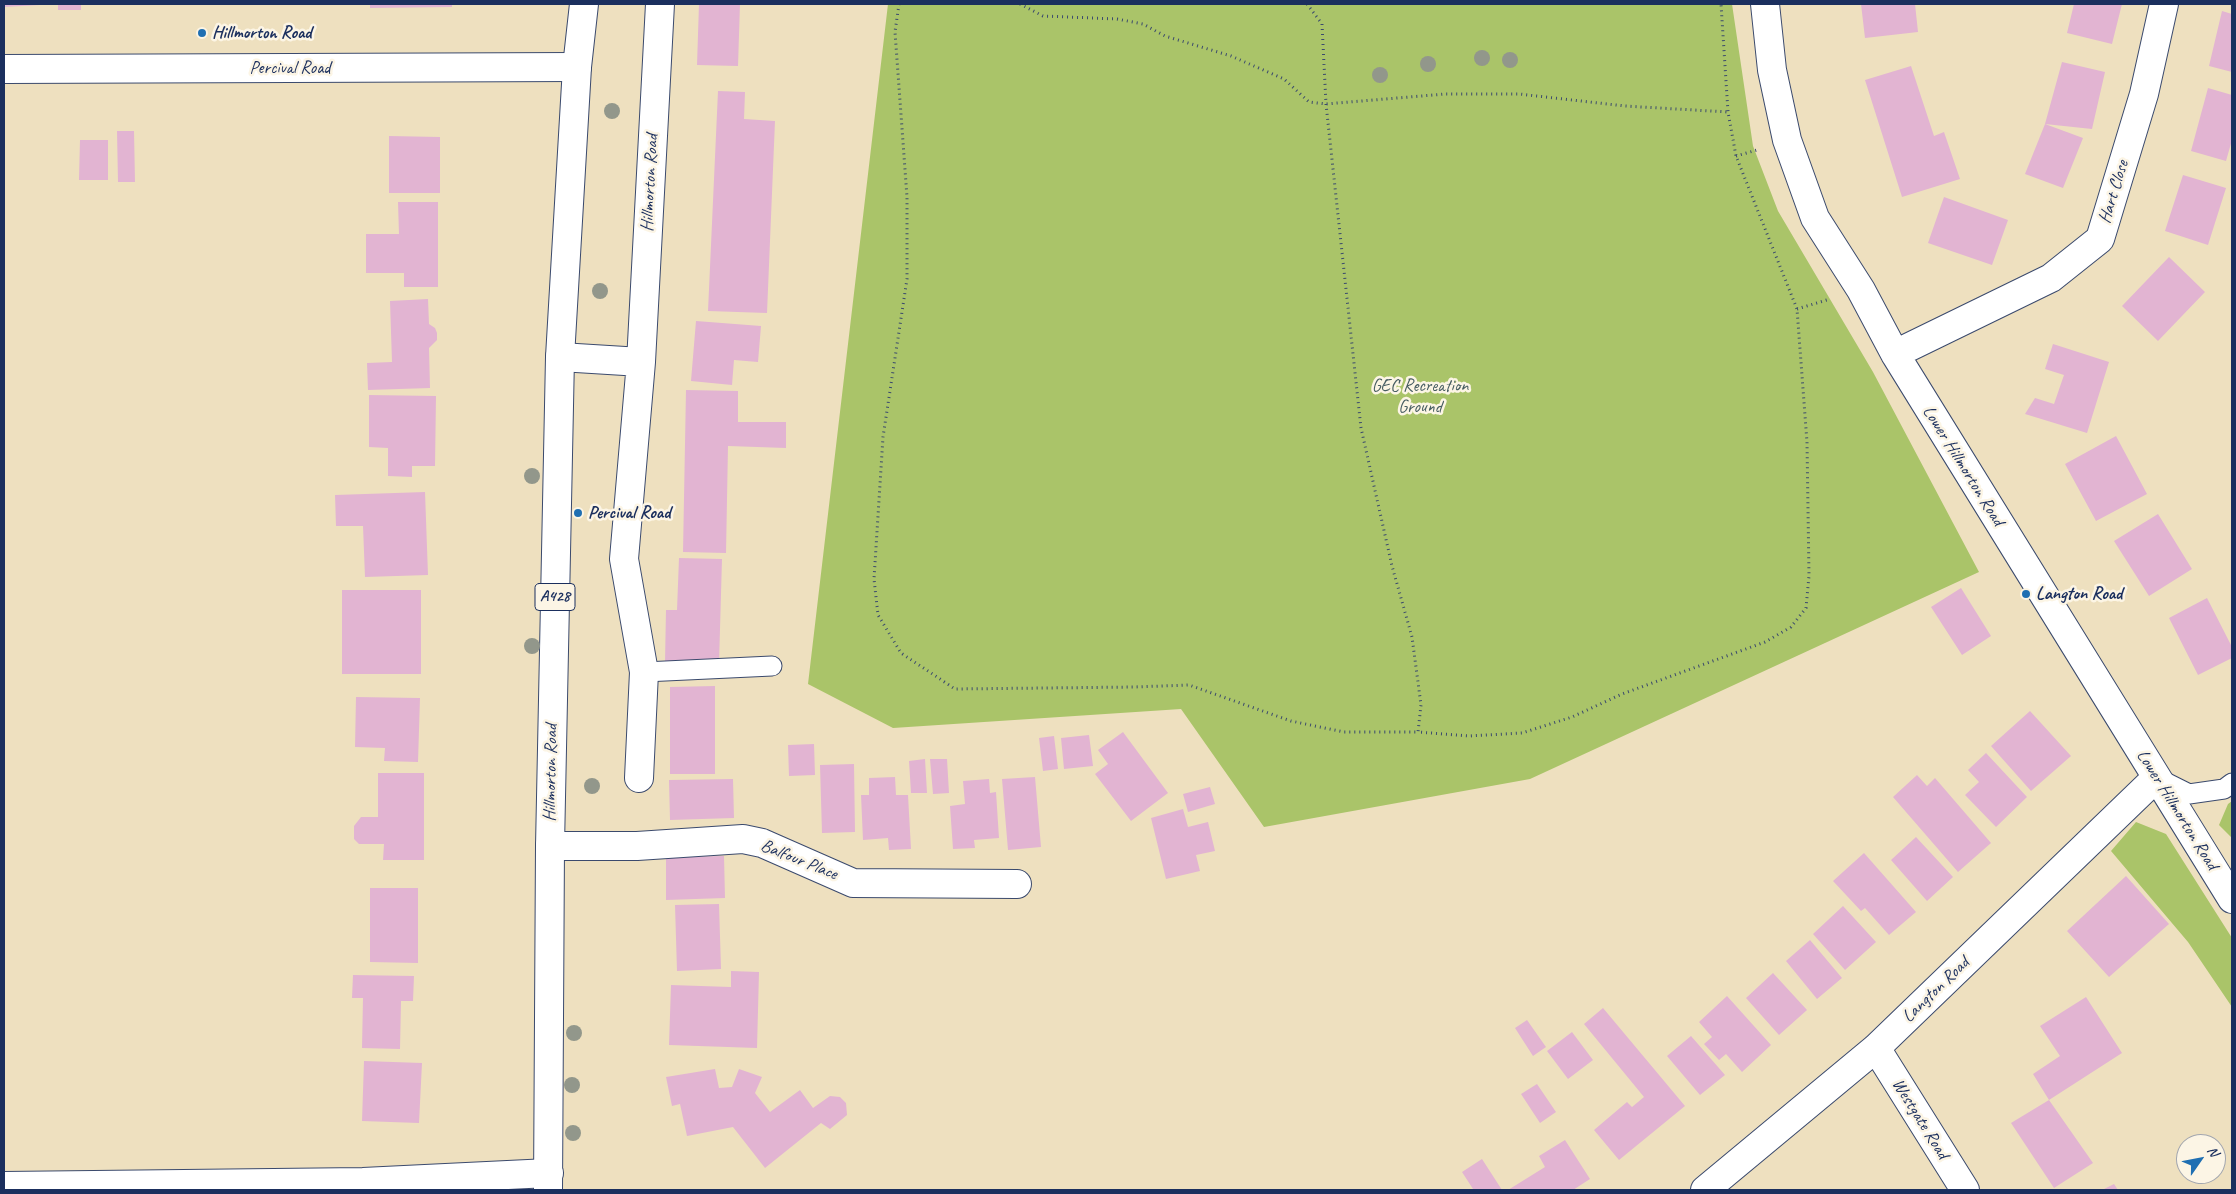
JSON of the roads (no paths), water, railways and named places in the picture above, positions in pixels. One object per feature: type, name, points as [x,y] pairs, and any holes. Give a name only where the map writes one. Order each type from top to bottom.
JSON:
[{"type":"main road","name":"Hillmorton Road","points":[[549,1182],[550,846],[560,357],[577,67],[584,4]]},
{"type":"main road","name":"Hillmorton Road","points":[[639,778],[644,672],[624,559],[641,362],[660,4]]},
{"type":"main road","name":"Lower Hillmorton Road","points":[[1765,4],[1772,70],[1787,140],[1812,209],[1861,290],[1895,354],[2232,899]]},
{"type":"main road","name":"Hart Close","points":[[1895,354],[2050,278],[2100,239],[2144,94],[2164,4]]},
{"type":"main road","name":"Percival Road","points":[[4,69],[577,67]]},
{"type":"main road","points":[[560,357],[641,362]]},
{"type":"main road","name":"Langton Road","points":[[1705,1190],[1876,1048],[2156,778]]},
{"type":"main road","name":"Balfour Place","points":[[550,846],[637,846],[743,839],[762,843],[853,883],[1018,884]]},
{"type":"main road","name":"Westgate Road","points":[[1876,1048],[1965,1190]]},
{"type":"main road","points":[[4,1186],[549,1182]]},
{"type":"lane","points":[[644,672],[772,666]]},
{"type":"lane","points":[[2156,778],[2189,794],[2224,789],[2232,783]]},
{"type":"place","name":"Hillmorton Road","points":[[202,33]]},
{"type":"place","name":"Percival Road","points":[[578,513]]},
{"type":"place","name":"Langton Road","points":[[2026,594]]},
{"type":"park label","name":"GEC Recreation Ground","points":[[1420,396]]}]
